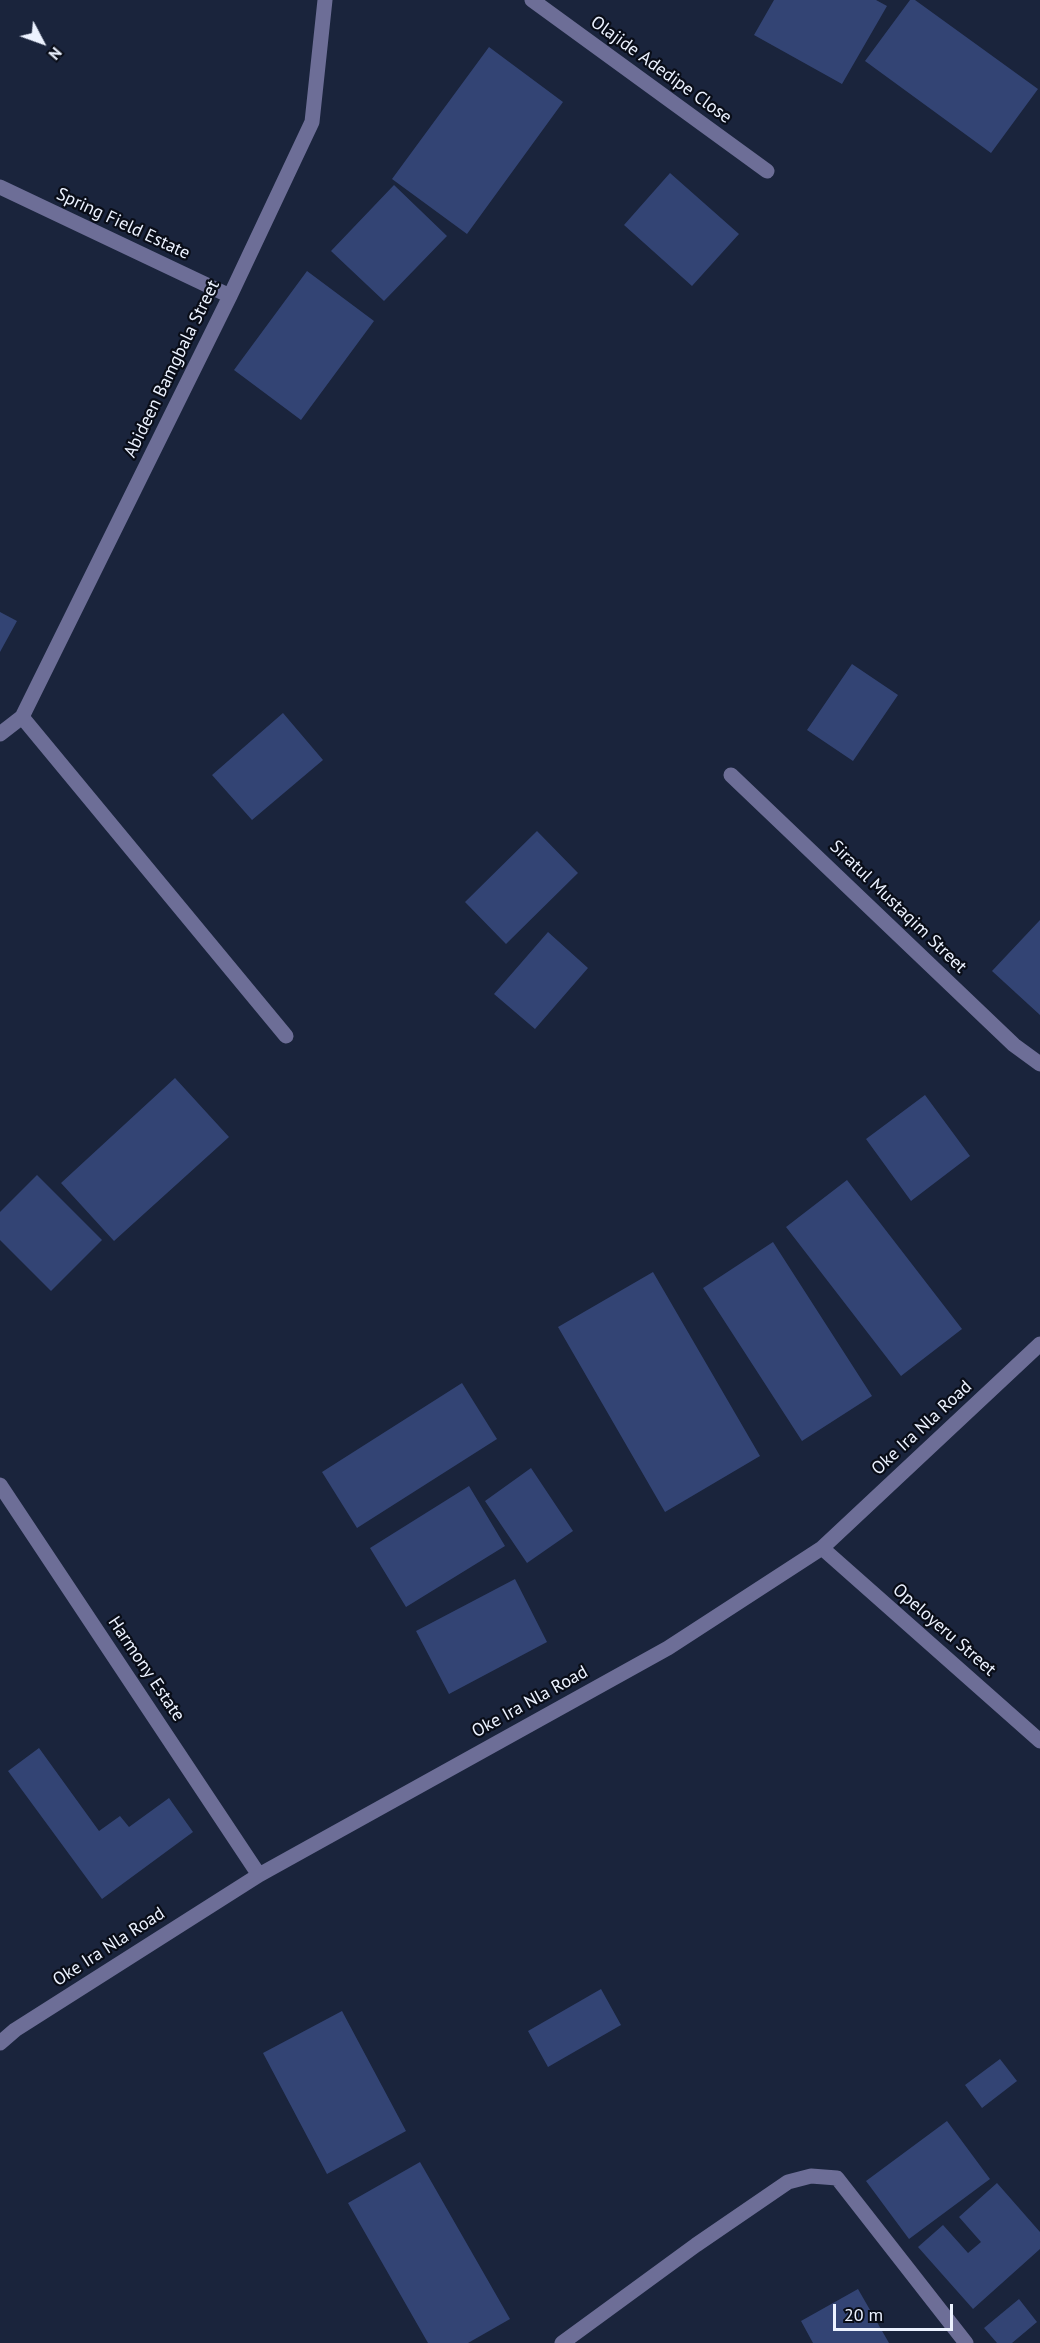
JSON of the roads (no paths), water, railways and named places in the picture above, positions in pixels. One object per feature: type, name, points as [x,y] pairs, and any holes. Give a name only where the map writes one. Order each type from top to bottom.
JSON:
[{"type":"street","name":"Abideen Bamgbala Street","points":[[0,734],[22,717],[230,296],[312,122],[325,0]]},
{"type":"street","name":"Olajide Adedipe Close","points":[[532,0],[767,171]]},
{"type":"street","name":"Spring Field Estate","points":[[0,188],[230,296]]},
{"type":"street","points":[[22,717],[286,1036]]},
{"type":"street","name":"Siratul Mustaqim Street","points":[[731,775],[1014,1046],[1040,1064]]},
{"type":"street","name":"Oke Ira Nla Road","points":[[0,2043],[15,2030],[259,1875],[668,1648],[822,1548],[1040,1344]]},
{"type":"street","name":"Harmony Estate","points":[[0,1485],[259,1875]]},
{"type":"street","name":"Opeloyeru Street","points":[[822,1548],[1040,1741]]},
{"type":"street","points":[[562,2343],[696,2245],[788,2182],[811,2176],[837,2178],[966,2343]]}]
